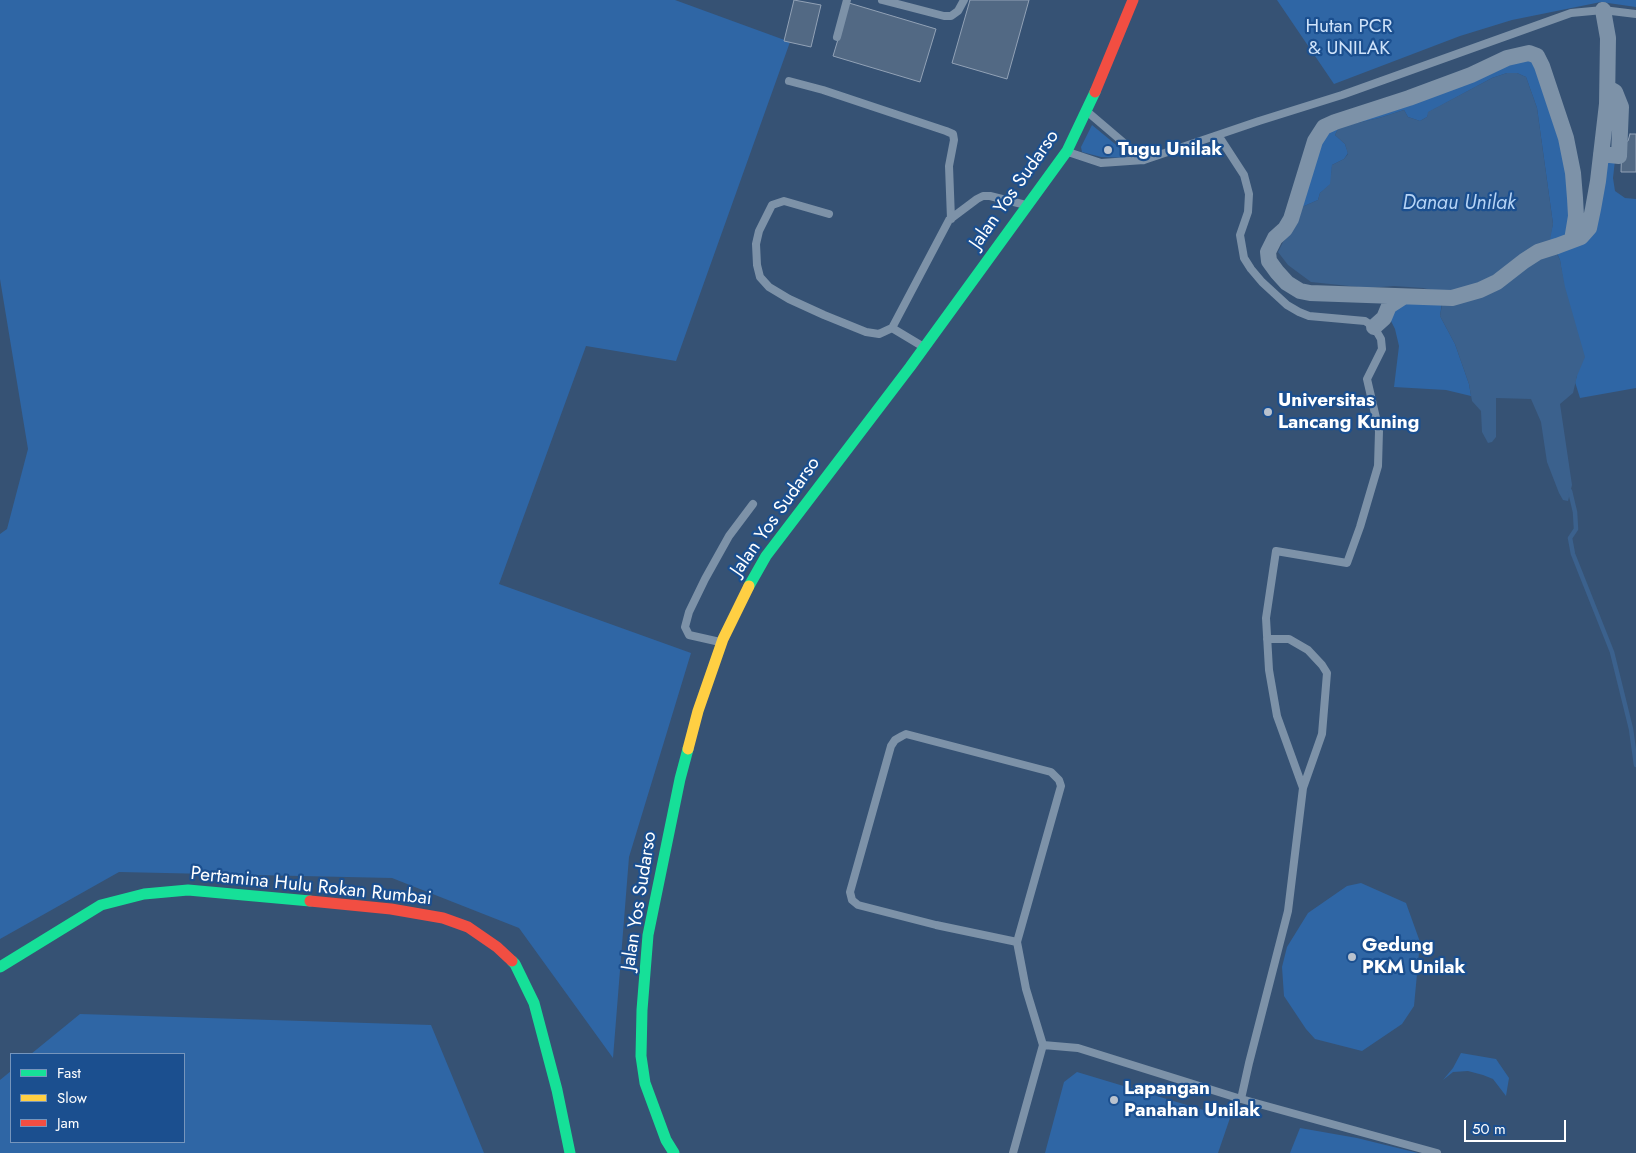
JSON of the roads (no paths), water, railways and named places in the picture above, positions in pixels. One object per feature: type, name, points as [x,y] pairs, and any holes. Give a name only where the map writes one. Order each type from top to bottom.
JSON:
[{"type":"main road","name":"Jalan Yos Sudarso","points":[[674,1153],[654,1110],[645,1083],[642,1056],[642,1010],[648,944],[666,842],[680,778],[698,711],[722,643],[743,597],[766,556],[924,347],[1067,151],[1087,111],[1133,0]]},
{"type":"main road","name":"Pertamina Hulu Rokan Rumbai","points":[[0,967],[101,906],[153,893],[188,890],[391,909],[443,918],[468,927],[498,947],[515,964],[534,1003],[557,1090],[570,1153]]},
{"type":"street","points":[[1564,243],[1576,216],[1573,172],[1566,138],[1554,99],[1537,56],[1529,53],[1507,58],[1462,78],[1409,98],[1324,127],[1315,141],[1291,219],[1285,229],[1275,238],[1268,252],[1269,261],[1286,283],[1300,291],[1438,298],[1467,295],[1480,290],[1497,282],[1524,260],[1538,252],[1564,243],[1581,237],[1589,228],[1598,181],[1607,104],[1608,38],[1603,10]]},
{"type":"street","points":[[1374,327],[1384,318],[1389,306],[1403,297]]},
{"type":"lane","points":[[837,37],[847,0]]},
{"type":"lane","points":[[882,0],[944,16],[951,16],[958,12],[964,0]]},
{"type":"lane","points":[[1067,151],[1101,163],[1144,160],[1342,96],[1571,13],[1603,10],[1636,14]]},
{"type":"lane","points":[[789,81],[823,90],[946,130],[953,134],[954,140],[949,166],[950,219]]},
{"type":"lane","points":[[1087,111],[1144,160]]},
{"type":"lane","points":[[1218,135],[1244,175],[1249,194],[1248,212],[1240,235],[1244,258],[1251,269],[1287,305],[1299,312],[1309,316],[1365,321],[1374,327],[1380,339],[1382,349],[1367,379],[1379,431],[1378,466],[1360,527],[1347,562],[1276,551],[1266,618],[1269,670],[1277,716],[1303,788]]},
{"type":"lane","points":[[829,214],[784,201],[772,205],[767,211],[756,244],[757,265],[760,276],[769,287],[789,298],[857,328],[879,334],[892,328],[950,219],[983,196],[990,196],[1026,206]]},
{"type":"lane","points":[[892,328],[924,347]]},
{"type":"lane","points":[[722,643],[690,635],[685,627],[689,612],[705,579],[729,536],[753,504]]},
{"type":"lane","points":[[1242,1099],[1249,1063],[1288,911],[1303,788],[1322,734],[1327,673],[1308,650],[1289,639],[1268,639]]},
{"type":"lane","points":[[1013,1153],[1043,1045],[1026,989],[1017,942],[1061,786],[1059,780],[1051,772],[906,734],[895,740],[891,746],[850,892],[852,900],[858,905],[936,925],[1017,942]]},
{"type":"lane","points":[[1043,1045],[1078,1048],[1242,1099],[1437,1153]]},
{"type":"water","name":"Danau Unilak","points":[[1507,73],[1517,73],[1526,77],[1537,108],[1553,224],[1550,240],[1560,260],[1565,287],[1585,357],[1577,376],[1573,393],[1560,404],[1572,485],[1568,501],[1563,500],[1559,493],[1547,462],[1541,422],[1531,399],[1496,398],[1496,437],[1492,442],[1488,443],[1482,432],[1481,411],[1472,401],[1469,384],[1455,344],[1440,316],[1442,305],[1436,291],[1423,288],[1394,286],[1368,288],[1311,282],[1288,265],[1278,252],[1292,230],[1302,207],[1318,200],[1320,193],[1330,184],[1332,165],[1344,159],[1348,154],[1345,144],[1335,135],[1339,127],[1404,110],[1408,117],[1420,121],[1427,117],[1428,112],[1492,78]]},
{"type":"waterway","points":[[1570,491],[1575,512],[1576,529],[1570,538],[1573,554],[1612,652],[1631,729],[1636,765]]},
{"type":"place","name":"Tugu Unilak","points":[[1108,150]]},
{"type":"place","name":"Universitas Lancang Kuning","points":[[1268,412]]},
{"type":"place","name":"Gedung PKM Unilak","points":[[1352,957]]},
{"type":"place","name":"Lapangan Panahan Unilak","points":[[1114,1100]]},
{"type":"park label","name":"Hutan PCR & UNILAK","points":[[1349,38]]}]
